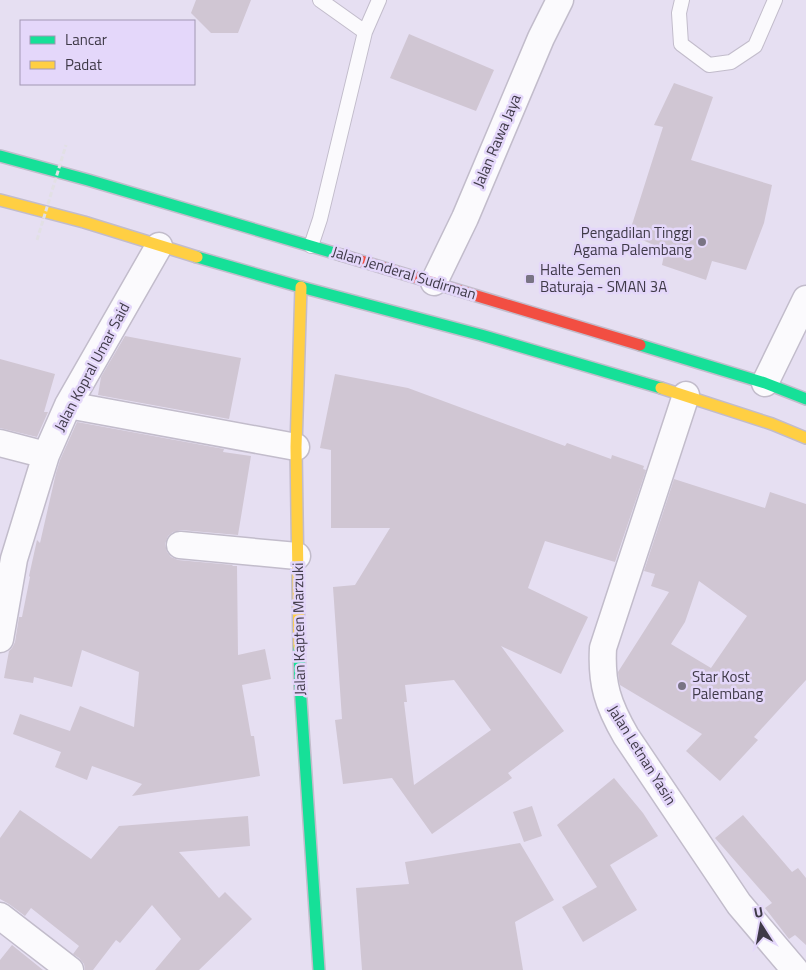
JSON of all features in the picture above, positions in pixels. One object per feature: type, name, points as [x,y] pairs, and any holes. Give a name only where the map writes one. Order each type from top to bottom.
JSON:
[{"type":"main road","name":"Jalan Jenderal Sudirman","points":[[0,156],[434,282],[765,384],[806,399]]},
{"type":"main road","points":[[0,200],[84,222],[301,287],[480,335],[686,394],[806,438]]},
{"type":"main road","name":"Jalan Kapten Marzuki","points":[[301,287],[296,448],[300,685],[319,970]]},
{"type":"street","name":"Jalan Rawa Jaya","points":[[434,282],[465,218],[541,38],[560,0]]},
{"type":"street","name":"Jalan Kopral Umar Said","points":[[0,639],[14,559],[46,455],[68,405],[159,246]]},
{"type":"street","points":[[765,384],[806,299]]},
{"type":"street","name":"Jalan Letnan Yasin","points":[[686,394],[603,648],[602,666],[604,683],[608,700],[626,736],[739,904],[795,970]]},
{"type":"street","points":[[68,405],[296,448]]},
{"type":"street","points":[[0,443],[46,455]]},
{"type":"street","points":[[180,545],[298,556]]},
{"type":"street","points":[[0,916],[70,970]]},
{"type":"lane","points":[[320,0],[365,32]]},
{"type":"lane","points":[[311,246],[320,219],[365,32],[379,0]]},
{"type":"lane","points":[[682,0],[679,13],[681,44],[709,65],[731,62],[755,46],[775,0]]},
{"type":"path","points":[[37,240],[66,145]]},
{"type":"building","points":[[196,0],[251,0],[238,33],[211,33],[191,13]]},
{"type":"building","points":[[409,34],[494,70],[476,111],[390,78]]},
{"type":"building","points":[[674,83],[713,97],[691,160],[772,185],[764,223],[746,270],[712,261],[706,280],[662,265],[665,250],[629,234],[663,127],[654,125]]},
{"type":"building","points":[[125,336],[241,358],[229,419],[98,395],[101,377]]},
{"type":"building","points":[[0,359],[55,374],[44,412],[48,412],[37,437],[0,428]]},
{"type":"building","points":[[335,374],[408,388],[565,446],[567,443],[611,459],[612,455],[644,466],[643,469],[646,470],[615,562],[545,541],[528,588],[588,617],[561,674],[501,646],[564,731],[508,773],[512,778],[432,834],[392,778],[343,784],[335,720],[342,719],[333,587],[355,585],[390,528],[331,528],[331,450],[320,448]],"holes":[[[454,680],[491,730],[414,785],[404,702],[407,702],[405,685]]]},
{"type":"building","points":[[77,422],[224,449],[223,452],[251,456],[238,535],[181,530],[173,532],[168,536],[165,544],[167,552],[171,557],[178,560],[237,566],[238,655],[265,649],[271,679],[242,685],[251,736],[254,736],[260,776],[132,796],[142,784],[92,766],[87,780],[55,767],[61,752],[13,734],[20,714],[70,731],[80,706],[134,727],[139,672],[82,650],[72,687],[34,677],[33,683],[4,678],[9,651],[15,642],[19,617],[22,617],[37,540],[40,543],[56,473]]},
{"type":"building","points":[[674,479],[765,508],[770,492],[806,504],[806,680],[754,737],[758,740],[720,781],[686,751],[702,734],[620,685],[618,672],[669,592],[651,586],[655,574],[644,571]],"holes":[[[699,581],[747,616],[711,668],[671,644],[685,622]]]},
{"type":"building","points":[[614,778],[643,813],[658,836],[610,865],[637,910],[583,942],[562,907],[597,887],[557,825]]},
{"type":"building","points":[[532,806],[542,836],[524,842],[513,812]]},
{"type":"building","points":[[20,810],[91,859],[119,826],[248,816],[250,846],[179,852],[219,898],[225,892],[252,919],[199,970],[155,970],[181,939],[152,905],[120,943],[116,940],[93,970],[85,970],[84,964],[73,954],[79,946],[31,908],[25,916],[0,899],[0,838]]},
{"type":"building","points":[[743,815],[792,872],[798,868],[806,878],[806,945],[795,935],[789,939],[765,908],[772,903],[715,838]]},
{"type":"building","points":[[520,843],[554,900],[515,922],[523,970],[362,970],[356,888],[409,884],[405,862]]},
{"type":"building","points":[[12,945],[43,970],[0,970],[0,960]]},
{"type":"traffic: fast","points":[[0,156],[341,255]]},
{"type":"traffic: fast","points":[[197,257],[481,335],[661,388]]},
{"type":"traffic: fast","points":[[640,345],[765,383],[806,399]]},
{"type":"traffic: fast","points":[[299,647],[319,970]]},
{"type":"traffic: slow","points":[[0,200],[84,222],[197,257]]},
{"type":"traffic: slow","points":[[299,647],[296,447],[301,287]]},
{"type":"traffic: slow","points":[[661,388],[772,424],[806,438]]},
{"type":"traffic: jam","points":[[341,255],[640,345]]},
{"type":"place","name":"Pengadilan Tinggi Agama Palembang","points":[[702,242]]},
{"type":"place","name":"Halte Semen Baturaja - SMAN 3A","points":[[530,279]]},
{"type":"place","name":"Star Kost Palembang","points":[[682,686]]}]
